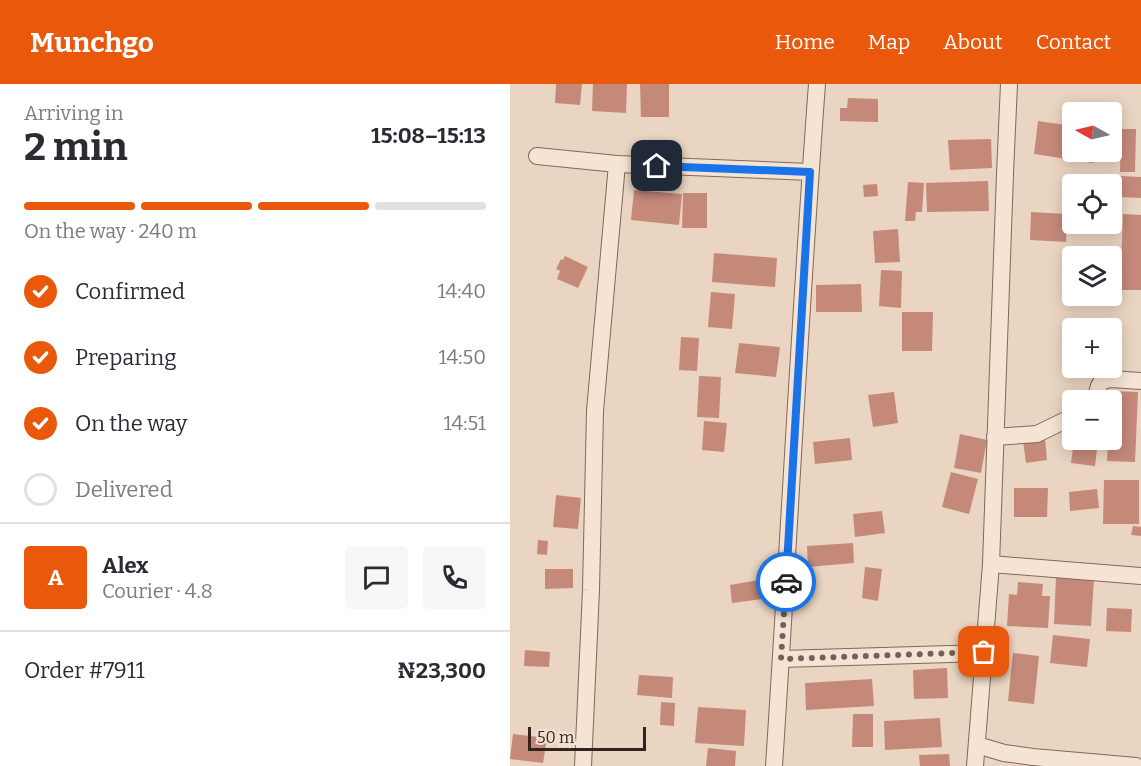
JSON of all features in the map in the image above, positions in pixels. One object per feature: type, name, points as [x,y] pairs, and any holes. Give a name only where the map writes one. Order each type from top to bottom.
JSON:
[{"type":"street","points":[[774,766],[817,84]]},
{"type":"street","points":[[975,766],[991,564],[1009,84]]},
{"type":"street","points":[[537,156],[617,164],[810,172]]},
{"type":"street","points":[[583,766],[591,590],[595,411],[617,164]]},
{"type":"street","points":[[1098,390],[1102,381],[1111,379],[1141,381]]},
{"type":"street","points":[[995,437],[1037,434],[1062,422]]},
{"type":"street","points":[[991,564],[1141,576]]},
{"type":"street","points":[[781,659],[984,652]]},
{"type":"street","points":[[976,746],[1033,757],[1136,766]]},
{"type":"building","points":[[556,84],[582,84],[580,105],[555,103]]},
{"type":"building","points":[[593,84],[627,84],[626,113],[592,111]]},
{"type":"building","points":[[640,84],[669,84],[669,117],[641,117]]},
{"type":"building","points":[[848,98],[878,99],[878,122],[840,121],[840,108],[847,108]]},
{"type":"building","points":[[1038,121],[1062,125],[1062,158],[1034,154]]},
{"type":"building","points":[[1122,129],[1136,129],[1135,172],[1120,172]]},
{"type":"building","points":[[991,139],[992,168],[950,170],[948,140]]},
{"type":"building","points":[[1122,176],[1141,177],[1141,198],[1122,197]]},
{"type":"building","points":[[988,181],[989,211],[927,212],[926,183]]},
{"type":"building","points":[[908,182],[924,183],[922,212],[916,212],[915,221],[905,221]]},
{"type":"building","points":[[877,184],[878,196],[864,197],[863,185]]},
{"type":"building","points":[[634,190],[682,194],[679,225],[631,220]]},
{"type":"building","points":[[683,193],[707,193],[707,228],[682,228]]},
{"type":"building","points":[[1031,212],[1062,214],[1062,234],[1066,234],[1066,242],[1030,240]]},
{"type":"building","points":[[1123,214],[1141,215],[1141,290],[1122,290]]},
{"type":"building","points":[[898,229],[900,262],[875,263],[873,231]]},
{"type":"building","points":[[714,253],[777,258],[775,287],[712,282]]},
{"type":"building","points":[[565,256],[588,267],[578,288],[557,279],[560,271],[556,269]]},
{"type":"building","points":[[881,270],[902,271],[901,308],[879,306]]},
{"type":"building","points":[[861,284],[862,312],[816,312],[816,285]]},
{"type":"building","points":[[711,292],[735,294],[732,329],[708,327]]},
{"type":"building","points":[[902,312],[933,312],[932,351],[902,351]]},
{"type":"building","points":[[681,337],[699,338],[697,371],[679,370]]},
{"type":"building","points":[[739,343],[780,347],[776,377],[735,373]]},
{"type":"building","points":[[699,376],[721,377],[719,418],[697,417]]},
{"type":"building","points":[[1122,391],[1138,392],[1135,462],[1107,461],[1108,450],[1122,450]]},
{"type":"building","points":[[894,392],[898,423],[873,427],[868,395]]},
{"type":"building","points":[[704,421],[727,423],[724,452],[702,450]]},
{"type":"building","points":[[960,434],[987,440],[981,473],[954,468]]},
{"type":"building","points":[[850,438],[852,460],[815,464],[813,442]]},
{"type":"building","points":[[1045,438],[1047,460],[1026,463],[1023,441]]},
{"type":"building","points":[[1073,450],[1097,450],[1095,466],[1071,463]]},
{"type":"building","points":[[951,472],[978,479],[969,514],[942,507]]},
{"type":"building","points":[[1104,480],[1139,480],[1139,524],[1103,524]]},
{"type":"building","points":[[1014,488],[1048,488],[1047,517],[1014,517]]},
{"type":"building","points":[[1097,489],[1099,508],[1070,511],[1069,492]]},
{"type":"building","points":[[556,495],[581,498],[578,529],[553,527]]},
{"type":"building","points":[[882,511],[885,533],[855,537],[853,514]]},
{"type":"building","points":[[1133,526],[1141,527],[1141,536],[1131,535]]},
{"type":"building","points":[[538,540],[548,541],[547,555],[537,554]]},
{"type":"building","points":[[853,543],[854,563],[808,567],[807,546]]},
{"type":"building","points":[[865,567],[882,569],[878,601],[862,598]]},
{"type":"building","points":[[545,569],[573,569],[573,588],[545,589]]},
{"type":"building","points":[[1056,577],[1094,579],[1091,626],[1054,624]]},
{"type":"building","points":[[759,580],[762,599],[732,603],[730,585]]},
{"type":"building","points":[[1018,582],[1043,584],[1042,596],[1050,596],[1048,628],[1007,626],[1009,594],[1017,595]]},
{"type":"building","points":[[1107,608],[1132,609],[1131,632],[1106,631]]},
{"type":"building","points":[[1053,635],[1090,639],[1087,667],[1050,663]]},
{"type":"building","points":[[525,650],[550,652],[549,667],[524,666]]},
{"type":"building","points":[[1013,653],[1039,656],[1034,704],[1008,701]]},
{"type":"building","points":[[947,668],[948,698],[914,699],[913,670]]},
{"type":"building","points":[[639,675],[673,677],[672,698],[637,695]]},
{"type":"building","points":[[872,679],[874,706],[806,710],[805,683]]},
{"type":"building","points":[[661,702],[675,703],[674,726],[660,725]]},
{"type":"building","points":[[698,707],[746,710],[744,746],[695,743]]},
{"type":"building","points":[[853,714],[873,714],[873,747],[852,747]]},
{"type":"building","points":[[940,718],[942,747],[885,750],[884,721]]},
{"type":"building","points":[[513,734],[547,738],[543,763],[510,759]]},
{"type":"building","points":[[708,748],[736,751],[735,766],[706,766]]},
{"type":"building","points":[[949,754],[950,766],[920,766],[919,755]]},
{"type":"way so far","points":[[786,582],[781,659],[984,652]]},
{"type":"route","points":[[657,166],[810,172],[786,582]]}]
